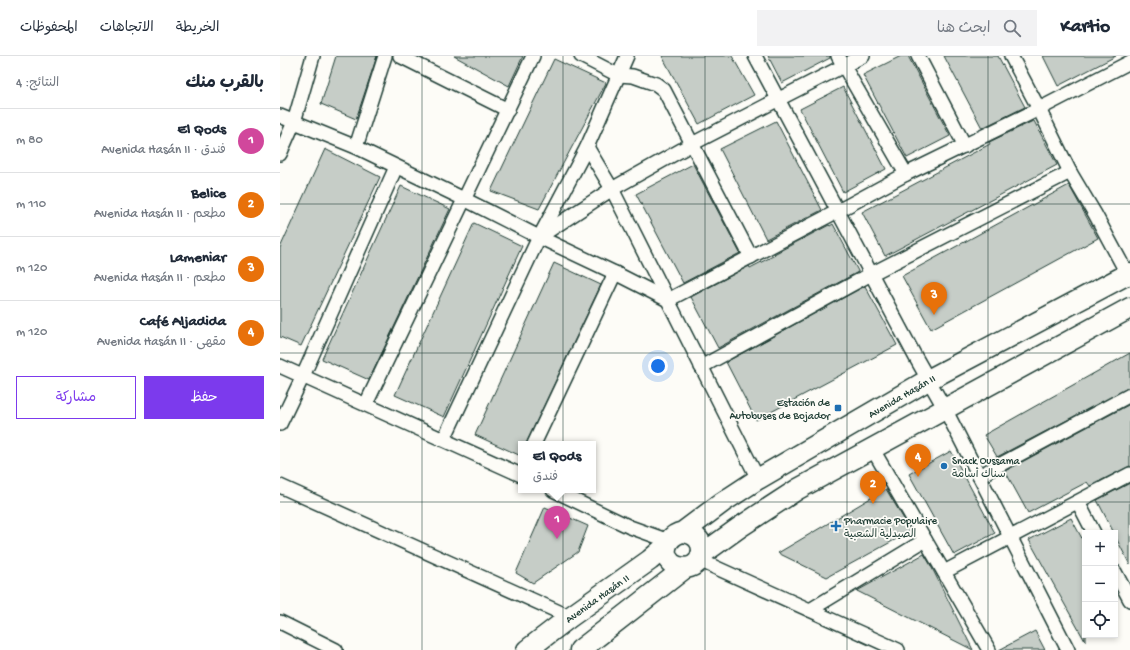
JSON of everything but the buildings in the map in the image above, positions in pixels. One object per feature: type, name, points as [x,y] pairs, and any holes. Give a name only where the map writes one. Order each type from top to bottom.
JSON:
[{"type":"main road","name":"Avenida Hasán II","points":[[527,650],[570,617],[650,560],[673,540],[723,502],[758,479],[928,380],[1129,276]]},
{"type":"main road","points":[[580,650],[740,527],[798,489],[1130,308]]},
{"type":"main road","points":[[694,535],[701,544],[695,561],[674,565],[670,562],[667,557],[673,540],[694,535]]},
{"type":"street","points":[[280,154],[294,122],[313,56]]},
{"type":"street","points":[[356,147],[385,56]]},
{"type":"street","points":[[400,56],[508,110]]},
{"type":"street","points":[[366,404],[533,56]]},
{"type":"street","points":[[581,56],[618,75],[633,76],[656,84],[664,90],[750,257]]},
{"type":"street","points":[[444,439],[539,237],[587,147],[627,56]]},
{"type":"street","points":[[755,56],[928,380],[945,409],[1068,650]]},
{"type":"street","points":[[539,237],[612,189],[692,144],[778,98],[841,61],[863,56]]},
{"type":"street","points":[[918,56],[965,146]]},
{"type":"street","points":[[1011,56],[1070,172],[1129,276]]},
{"type":"street","points":[[841,61],[906,174]]},
{"type":"street","points":[[668,300],[906,174],[1039,109],[1130,62]]},
{"type":"street","points":[[280,116],[356,147],[668,300]]},
{"type":"street","points":[[587,147],[612,189],[758,479]]},
{"type":"street","points":[[280,424],[303,376],[396,167]]},
{"type":"street","points":[[701,367],[871,274],[1070,172]]},
{"type":"street","points":[[535,441],[615,273]]},
{"type":"street","points":[[280,366],[518,472]]},
{"type":"street","points":[[979,476],[1130,395]]},
{"type":"street","points":[[872,448],[989,650]]},
{"type":"street","points":[[944,572],[1130,474]]},
{"type":"street","points":[[280,486],[570,617]]},
{"type":"street","points":[[559,493],[630,527],[673,540]]},
{"type":"street","points":[[1078,502],[1092,530]]},
{"type":"street","points":[[810,610],[925,540]]},
{"type":"street","points":[[695,561],[810,610],[898,650]]},
{"type":"street","points":[[1118,578],[1130,600]]},
{"type":"street","points":[[280,622],[336,650]]},
{"type":"place","name":"Lameniar","points":[[934,315]]},
{"type":"place","name":"Estación de Autobuses de Bojador","points":[[838,408]]},
{"type":"place","name":"Snack Oussama سناك أسامة","points":[[944,466]]},
{"type":"place","name":"Café Aljadida","points":[[918,477]]},
{"type":"place","name":"Belice","points":[[873,504]]},
{"type":"place","name":"Pharmacie Populaire الصيدلية الشعبية","points":[[836,526]]},
{"type":"place","name":"El Qods","points":[[557,539]]}]
